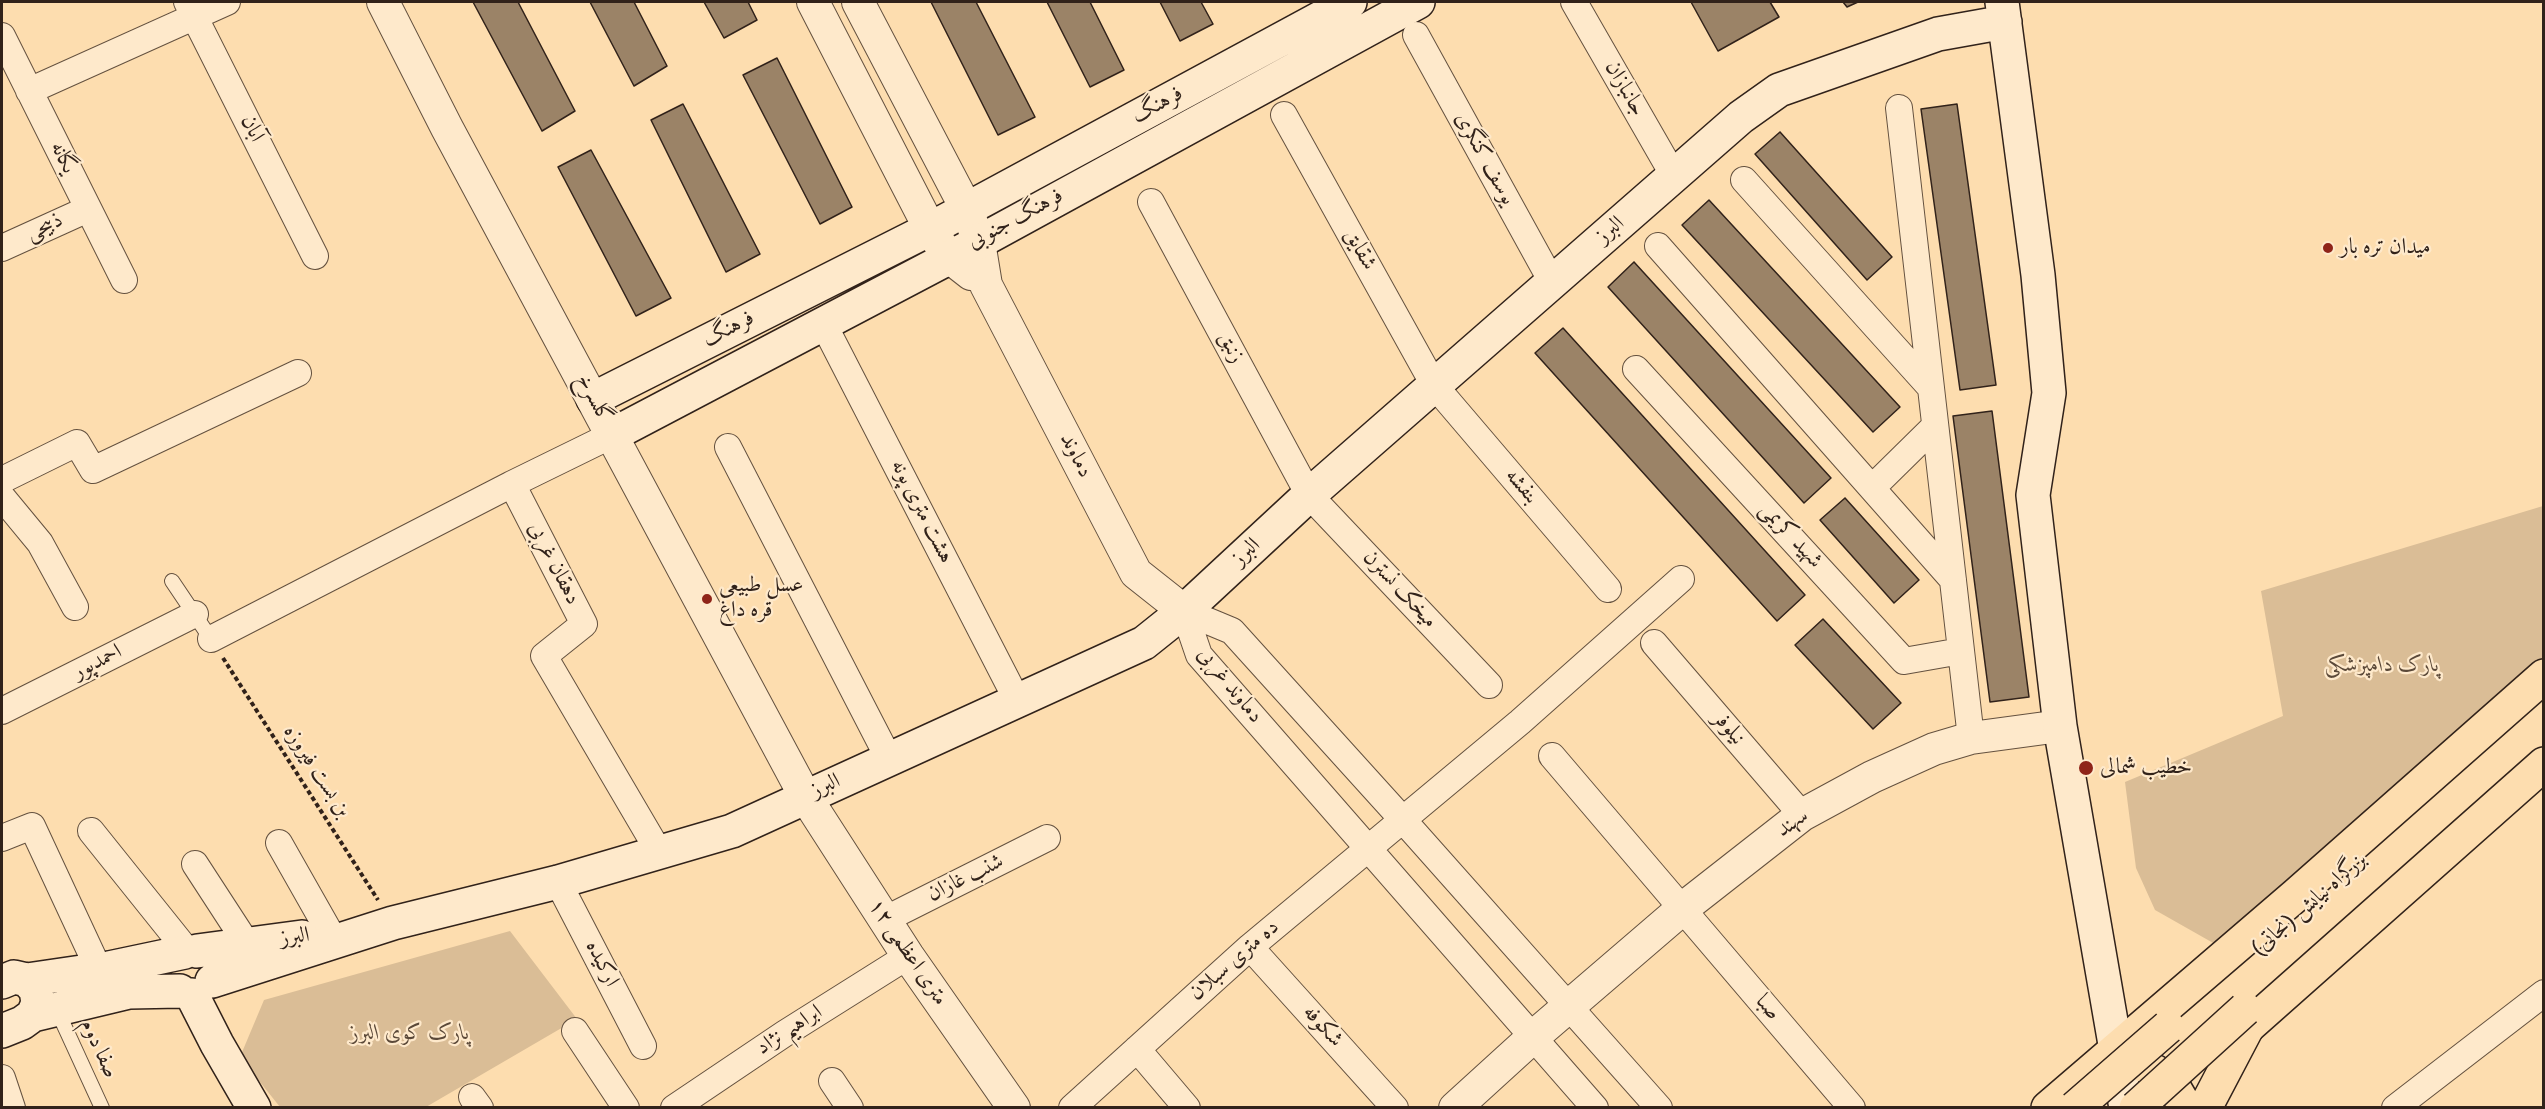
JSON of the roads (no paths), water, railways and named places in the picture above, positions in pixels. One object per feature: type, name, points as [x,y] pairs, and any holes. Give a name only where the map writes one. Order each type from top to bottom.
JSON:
[{"type":"main road","name":"فرهنگ","points":[[593,399],[967,210],[1350,2]]},
{"type":"main road","name":"فرهنگ جنوبی","points":[[612,435],[948,256],[979,242],[1418,2]]},
{"type":"main road","name":"البرز","points":[[23,1019],[129,992],[197,990],[393,923],[558,882],[732,831],[1144,643],[1184,611],[1309,495],[1741,117],[1779,90],[2003,12]]},
{"type":"main road","points":[[2003,12],[2038,275],[2049,393],[2033,495],[2060,726],[2126,1107]]},
{"type":"main road","points":[[2048,1107],[2544,676]]},
{"type":"main road","name":"بزرگراه نیایش (نجاتی)","points":[[2075,1107],[2544,702]]},
{"type":"main road","name":"بزرگراه نیایش (نجاتی)","points":[[2136,1107],[2544,749]]},
{"type":"main road","points":[[2116,1050],[2156,1072],[2173,1102],[2248,1026],[2544,764]]},
{"type":"main road","name":"البرز","points":[[8,981],[99,970],[190,952],[393,923]]},
{"type":"main road","points":[[190,952],[208,958],[214,969],[197,990],[217,1044],[254,1107]]},
{"type":"main road","points":[[8,981],[36,990],[38,1003],[23,1019]]},
{"type":"main road","points":[[2205,1107],[2248,1026]]},
{"type":"street","points":[[29,91],[191,9],[227,2]]},
{"type":"street","name":"گلسرخ","points":[[383,2],[447,128],[805,796]]},
{"type":"street","points":[[813,2],[930,229],[948,256],[986,285]]},
{"type":"street","points":[[858,2],[967,210],[979,242],[986,285]]},
{"type":"street","name":"جانبازان","points":[[1574,2],[1674,176]]},
{"type":"street","name":"آبان","points":[[191,9],[315,256]]},
{"type":"street","name":"یوسف کنگری","points":[[1416,35],[1552,282]]},
{"type":"street","name":"یگانه","points":[[2,36],[124,280]]},
{"type":"street","points":[[1899,108],[1971,738]]},
{"type":"street","name":"شقایق","points":[[1284,115],[1434,386]]},
{"type":"street","points":[[1744,180],[1931,388]]},
{"type":"street","name":"زنبق","points":[[1151,202],[1309,495]]},
{"type":"street","name":"ذبیحی","points":[[2,248],[88,209]]},
{"type":"street","points":[[1658,246],[1953,580]]},
{"type":"street","name":"دماوند","points":[[986,285],[1136,573],[1184,611]]},
{"type":"street","name":"هشت متری پونه","points":[[823,323],[1018,702]]},
{"type":"street","name":"شهید کریمی","points":[[1636,369],[1904,661],[1961,651]]},
{"type":"street","points":[[2,480],[77,443],[93,470],[298,373]]},
{"type":"street","name":"بنفشه","points":[[1434,386],[1608,589]]},
{"type":"street","points":[[1872,488],[1935,426]]},
{"type":"street","points":[[211,639],[612,435]]},
{"type":"street","points":[[728,447],[889,759]]},
{"type":"street","name":"دهقان غربی","points":[[512,484],[584,624],[544,656],[659,852]]},
{"type":"street","name":"میخک نسترن","points":[[1309,495],[1489,684]]},
{"type":"street","points":[[2,497],[40,543],[75,608]]},
{"type":"street","name":"ده متری سبلان","points":[[1072,1107],[1250,947],[1520,722],[1681,579]]},
{"type":"street","name":"دماوند غربی","points":[[1184,611],[1232,631],[1659,1107]]},
{"type":"street","name":"دماوند غربی","points":[[1184,611],[1199,655],[1595,1107]]},
{"type":"street","name":"احمدپور","points":[[2,711],[195,615]]},
{"type":"street","name":"نیلوفر","points":[[1654,643],[1802,816]]},
{"type":"street","name":"سهند","points":[[1533,1037],[1682,909],[1802,816],[1872,777],[1934,749],[1971,738],[2060,726]]},
{"type":"street","points":[[1552,756],[1682,909]]},
{"type":"street","name":"۱۲ متری اعظمی","points":[[805,796],[908,956],[1014,1107]]},
{"type":"street","points":[[2,838],[32,826],[99,970]]},
{"type":"street","points":[[91,831],[190,952]]},
{"type":"street","name":"شنب غازان","points":[[884,920],[1047,838]]},
{"type":"street","points":[[279,843],[330,933]]},
{"type":"street","points":[[195,864],[247,944]]},
{"type":"street","name":"ارکیده","points":[[558,882],[643,1046]]},
{"type":"street","name":"صبا","points":[[1682,909],[1852,1107]]},
{"type":"street","name":"شکوفه","points":[[1250,947],[1395,1107]]},
{"type":"street","name":"ابراهیم نژاد","points":[[674,1107],[908,956]]},
{"type":"street","points":[[2395,1107],[2421,1098],[2544,993]]},
{"type":"street","points":[[575,1031],[626,1107]]},
{"type":"street","points":[[1455,1107],[1533,1037]]},
{"type":"street","points":[[1137,1049],[1187,1107]]},
{"type":"street","points":[[2,1078],[12,1107]]},
{"type":"street","points":[[832,1081],[850,1107]]},
{"type":"lane","points":[[172,581],[211,639]]},
{"type":"lane","name":"صفا دوم","points":[[23,1019],[102,1107]]},
{"type":"place","name":"میدان تره بار","points":[[2328,248]]},
{"type":"place","name":"عسل طبیعی قره داغ","points":[[707,599]]},
{"type":"place","name":"خطیب شمالی","points":[[2086,768]]},
{"type":"park label","name":"پارک دامپزشکی","points":[[2382,666]]},
{"type":"park label","name":"پارک کوی البرز","points":[[410,1034]]}]
